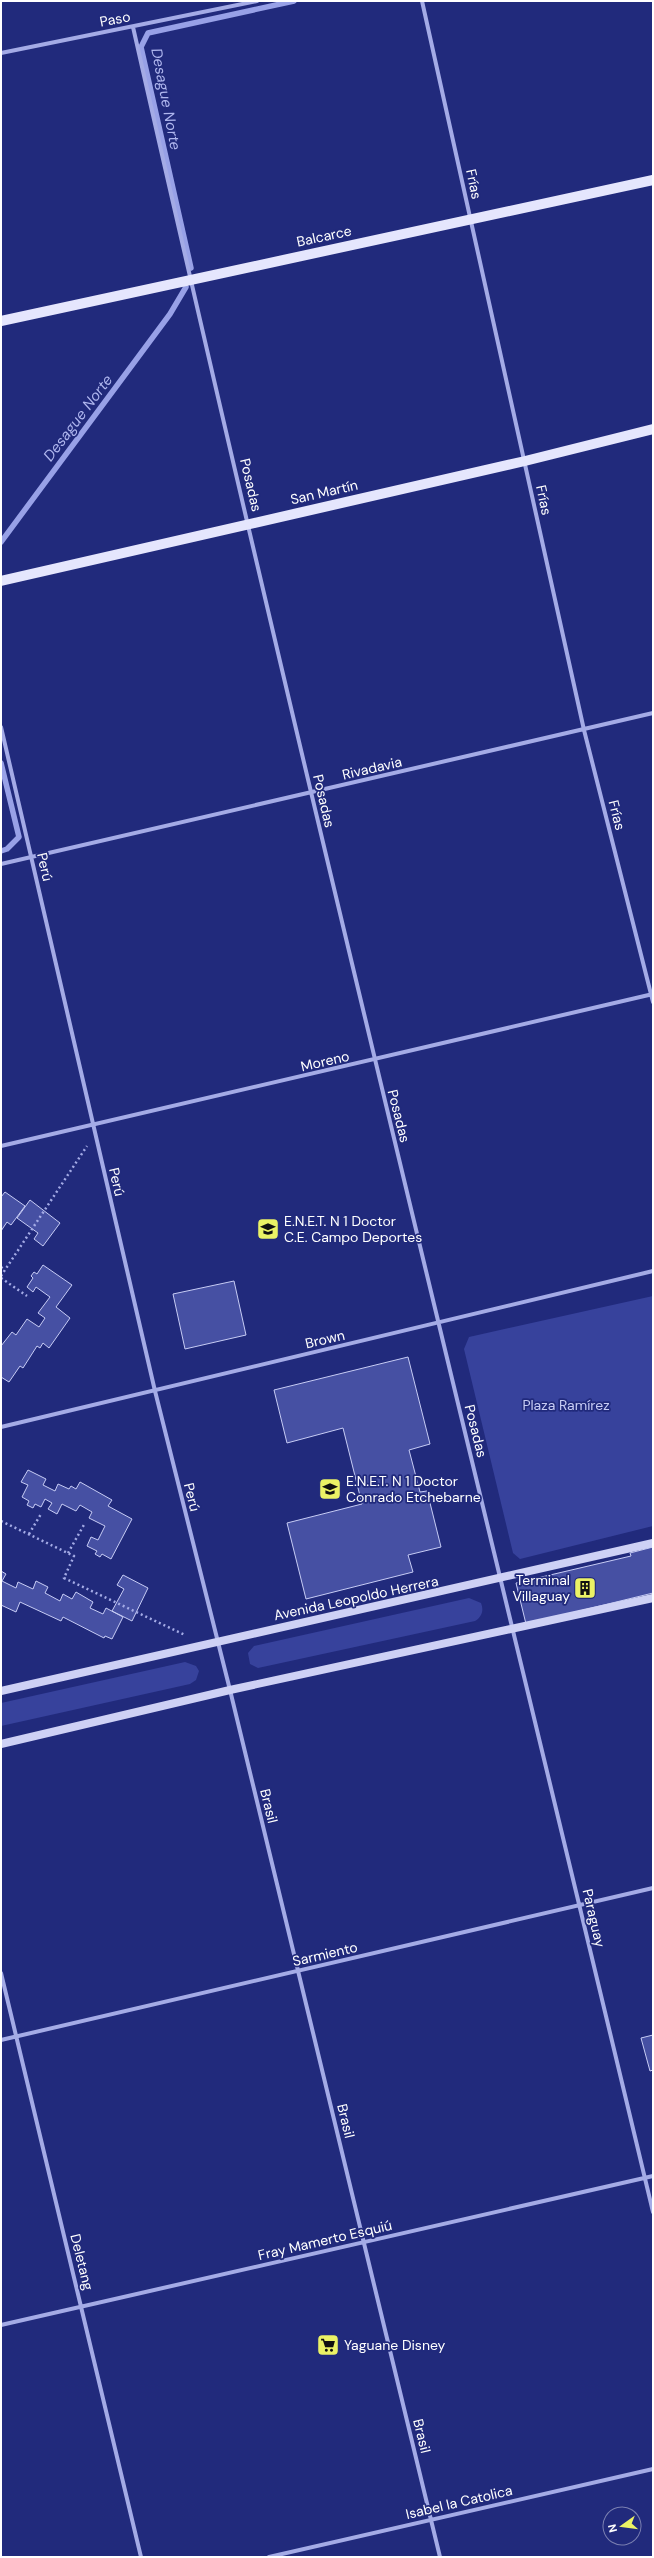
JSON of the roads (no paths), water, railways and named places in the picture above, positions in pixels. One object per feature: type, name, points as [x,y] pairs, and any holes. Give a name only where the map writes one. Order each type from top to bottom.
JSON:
[{"type":"main road","name":"Balcarce","points":[[1,321],[653,180]]},
{"type":"main road","name":"San Martín","points":[[1,581],[525,461],[653,430]]},
{"type":"street","name":"Paso","points":[[1,53],[257,1]]},
{"type":"street","name":"Frías","points":[[422,1],[584,730],[653,1002]]},
{"type":"street","name":"Posadas","points":[[133,27],[190,279],[374,1061],[501,1579]]},
{"type":"street","name":"Rivadavia","points":[[1,864],[311,794],[653,713]]},
{"type":"street","name":"Perú","points":[[1,727],[94,1136],[216,1642]]},
{"type":"street","name":"Moreno","points":[[1,1146],[92,1124],[374,1061],[652,994]]},
{"type":"street","name":"Brown","points":[[1,1427],[653,1271]]},
{"type":"street","name":"Avenida Leopoldo Herrera","points":[[1,1691],[501,1579],[653,1543]]},
{"type":"street","points":[[501,1579],[513,1629]]},
{"type":"street","points":[[1,1744],[230,1690],[653,1598]]},
{"type":"street","name":"Paraguay","points":[[513,1629],[653,2212]]},
{"type":"street","points":[[216,1642],[230,1690]]},
{"type":"street","name":"Brasil","points":[[230,1690],[440,2557]]},
{"type":"street","name":"Sarmiento","points":[[1,2040],[653,1888]]},
{"type":"street","name":"Deletang","points":[[1,1973],[141,2557]]},
{"type":"street","name":"Fray Mamerto Esquiú","points":[[1,2325],[653,2176]]},
{"type":"street","name":"Isabel la Catolica","points":[[269,2557],[653,2469]]},
{"type":"waterway","name":"Desague Norte","points":[[191,268],[141,47],[148,33],[294,1]]},
{"type":"waterway","name":"Desague Norte","points":[[1,542],[170,314],[186,287]]},
{"type":"waterway","name":"Desague Norte","points":[[1,763],[19,837],[7,849],[1,851]]},
{"type":"place","name":"E.N.E.T. N 1 Doctor C.E. Campo Deportes","points":[[268,1229]]},
{"type":"place","name":"E.N.E.T. N 1 Doctor Conrado Etchebarne","points":[[330,1489]]},
{"type":"place","name":"Terminal Villaguay","points":[[585,1588]]},
{"type":"place","name":"Yaguane Disney","points":[[328,2345]]},
{"type":"park label","name":"Plaza Ramírez","points":[[566,1405]]}]
